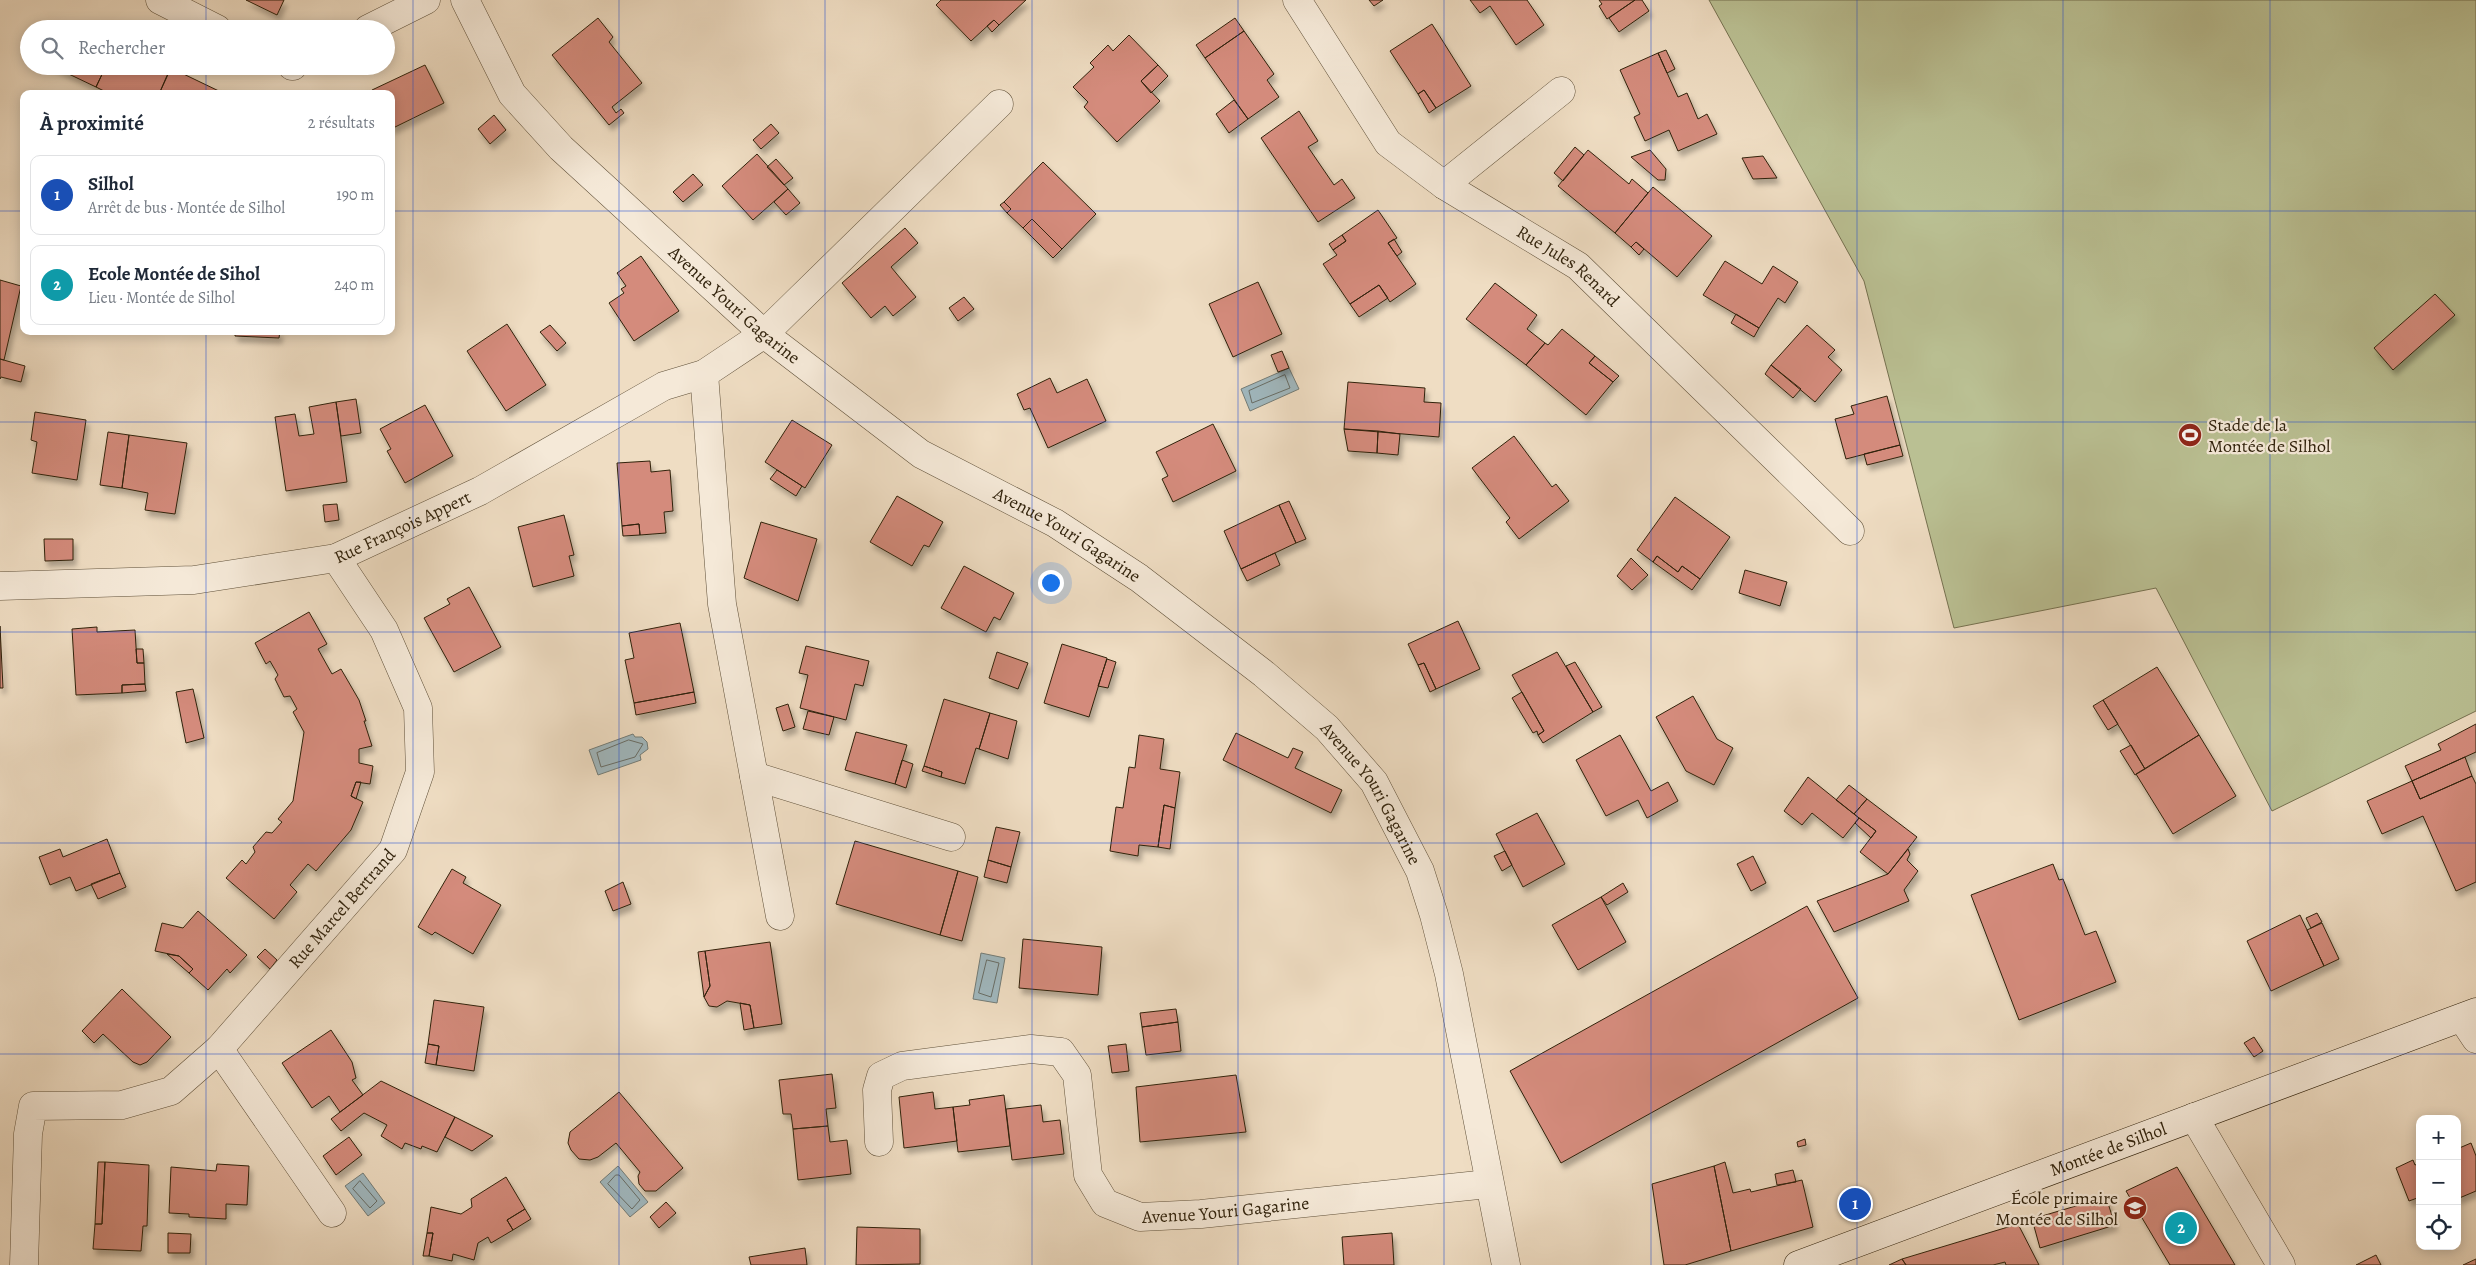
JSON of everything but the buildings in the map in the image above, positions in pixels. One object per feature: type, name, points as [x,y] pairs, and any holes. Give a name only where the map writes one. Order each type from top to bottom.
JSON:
[{"type":"street","points":[[160,0],[199,20]]},
{"type":"street","points":[[386,20],[426,0]]},
{"type":"street","name":"Avenue Youri Gagarine","points":[[465,0],[512,94],[562,148],[764,334],[921,454],[1055,523],[1140,578],[1264,674],[1327,728],[1374,782],[1420,871],[1434,914],[1449,974],[1488,1184],[1506,1265]]},
{"type":"street","name":"Rue Jules Renard","points":[[1297,0],[1388,143],[1444,186],[1578,266],[1850,531]]},
{"type":"street","points":[[1444,186],[1561,91]]},
{"type":"street","name":"Rue François Appert","points":[[0,586],[194,580],[336,558],[480,491],[664,386],[704,374],[764,334],[999,104]]},
{"type":"street","points":[[704,374],[722,604],[780,916]]},
{"type":"street","name":"Rue Marcel Bertrand","points":[[24,1265],[28,1134],[33,1106],[122,1104],[171,1091],[219,1049],[393,850],[420,772],[418,708],[384,630],[336,558]]},
{"type":"street","points":[[754,776],[952,837]]},
{"type":"street","name":"Montée de Silhol","points":[[1798,1265],[2194,1117],[2471,1023]]},
{"type":"street","points":[[219,1049],[332,1213]]},
{"type":"street","name":"Avenue Youri Gagarine","points":[[879,1142],[877,1090],[881,1076],[902,1066],[1031,1049],[1061,1052],[1077,1075],[1088,1175],[1104,1204],[1140,1217],[1201,1214],[1488,1184]]},
{"type":"street","points":[[2194,1117],[2281,1265]]},
{"type":"green space","name":"Stade de la Montée de Silhol","points":[[1709,0],[2476,0],[2476,711],[2272,811],[2156,588],[1954,628],[1864,281]]},
{"type":"water","points":[[1289,368],[1299,389],[1250,411],[1241,389]]},
{"type":"water","points":[[633,734],[635,737],[642,737],[647,742],[648,749],[640,755],[641,760],[598,775],[589,750]]},
{"type":"water","points":[[981,953],[1005,958],[997,1003],[973,999]]},
{"type":"water","points":[[618,1166],[648,1202],[630,1217],[600,1182]]},
{"type":"water","points":[[363,1173],[385,1203],[368,1216],[345,1186]]},
{"type":"place","name":"Stade de la Montée de Silhol","points":[[2190,435]]},
{"type":"place","name":"Silhol","points":[[1855,1204]]},
{"type":"place","name":"École primaire Montée de Silhol","points":[[2135,1208]]},
{"type":"place","name":"Ecole Montée de Sihol","points":[[2181,1228]]}]
